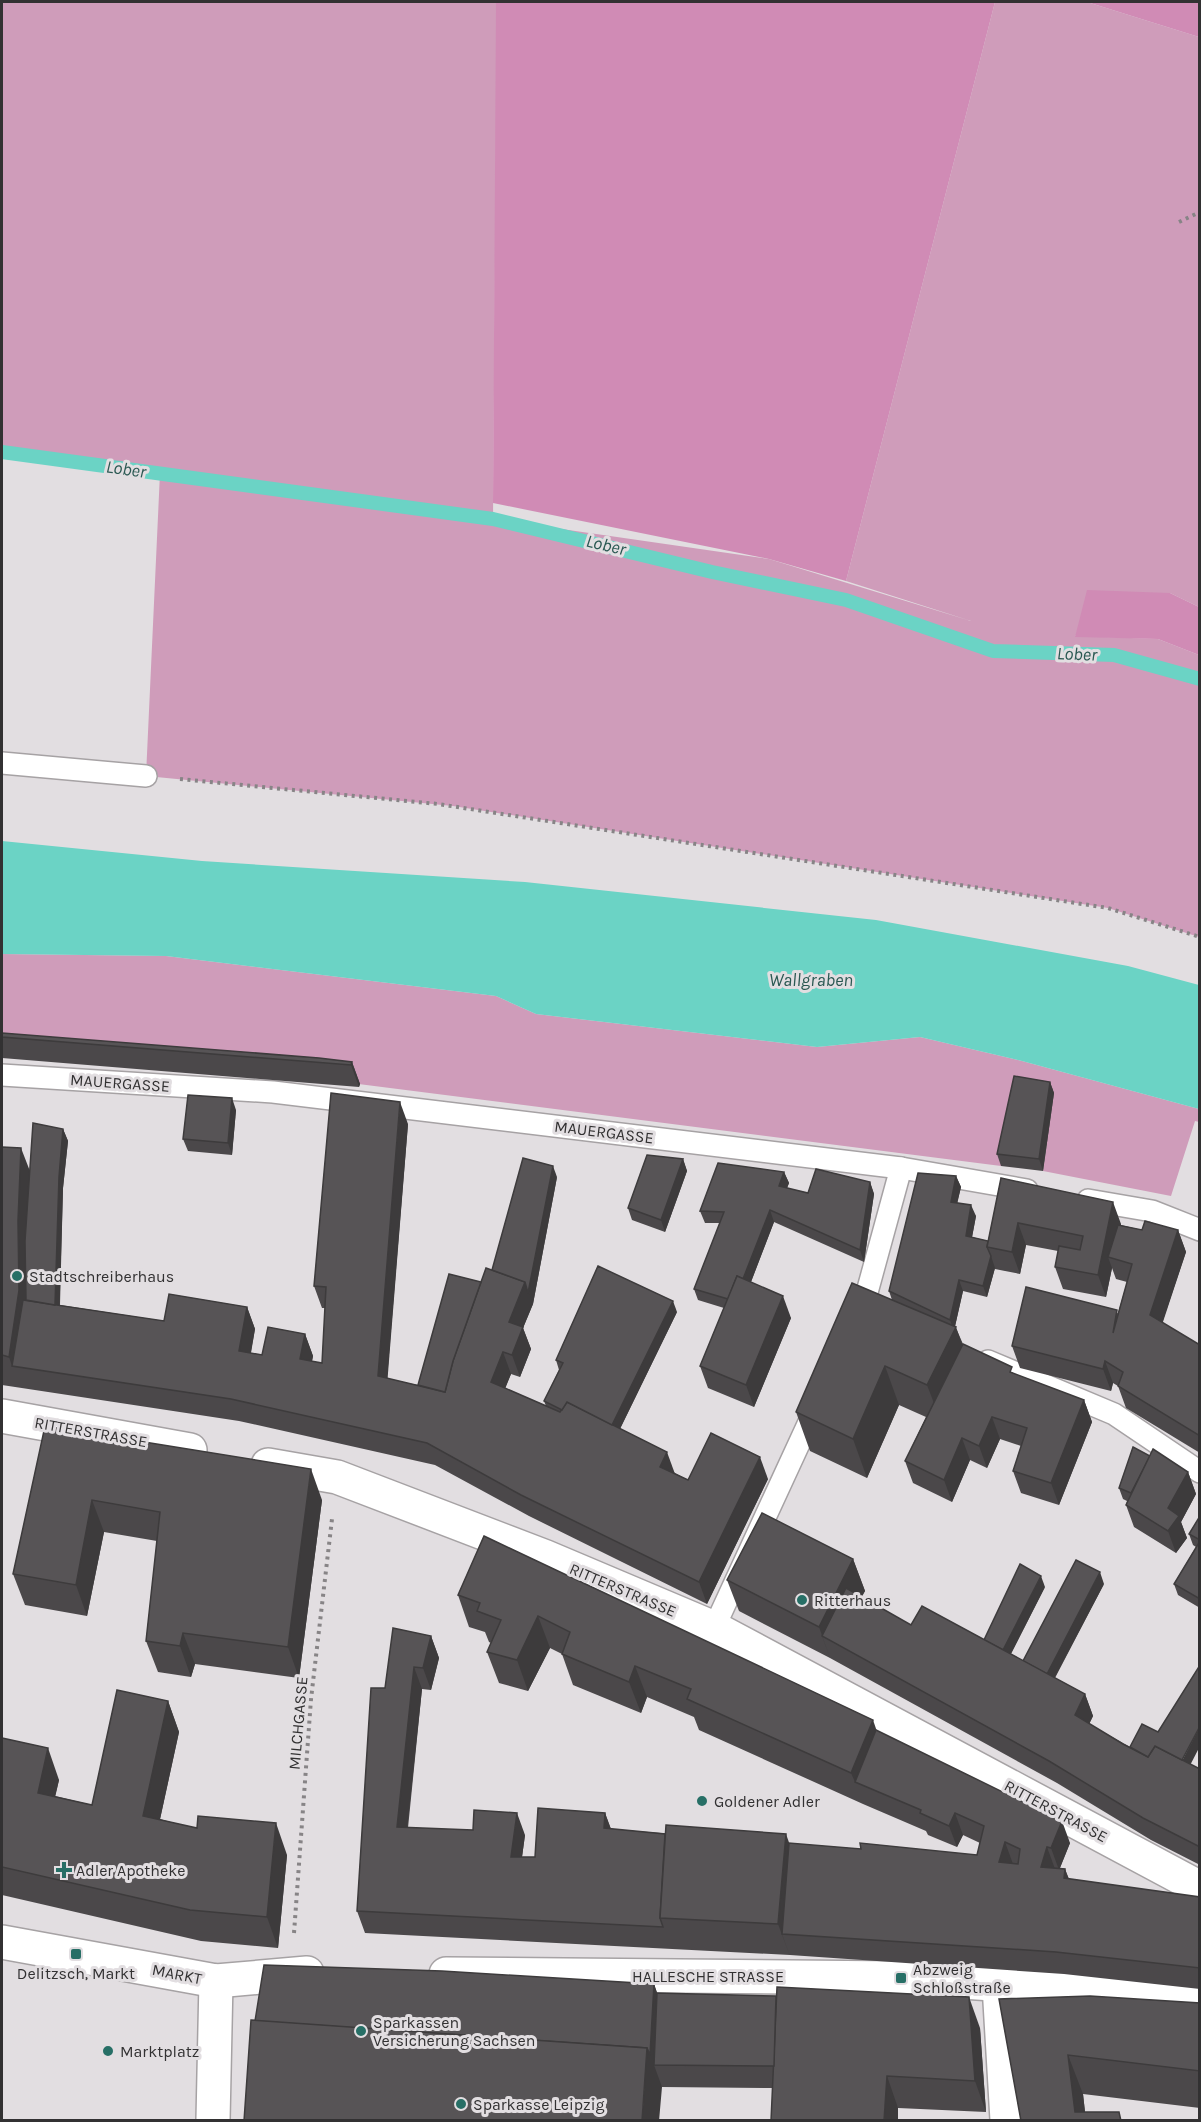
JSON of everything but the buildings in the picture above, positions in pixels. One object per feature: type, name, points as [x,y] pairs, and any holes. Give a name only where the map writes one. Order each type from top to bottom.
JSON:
[{"type":"street","name":"RITTERSTRASSE","points":[[2,1416],[337,1477],[546,1557],[714,1628],[1200,1888]]},
{"type":"street","name":"MARKT","points":[[2,1942],[216,1981],[213,2121]]},
{"type":"street","points":[[216,1981],[292,1972],[339,1973]]},
{"type":"street","name":"HALLESCHE STRASSE","points":[[411,1973],[901,1978],[1200,1998]]},
{"type":"street","points":[[999,1985],[1007,2121]]},
{"type":"lane","points":[[2,763],[146,776]]},
{"type":"lane","name":"MAUERGASSE","points":[[2,1076],[273,1092],[901,1168],[1049,1193]]},
{"type":"lane","points":[[853,1329],[862,1307],[901,1168]]},
{"type":"lane","points":[[1072,1197],[1152,1211],[1200,1230]]},
{"type":"lane","points":[[862,1307],[884,1316]]},
{"type":"lane","points":[[972,1354],[1114,1414],[1200,1472]]},
{"type":"lane","points":[[714,1628],[823,1393]]},
{"type":"path","points":[[1179,222],[1200,212]]},
{"type":"path","points":[[146,776],[453,806],[1108,908],[1200,937]]},
{"type":"path","name":"MILCHGASSE","points":[[292,1972],[311,1699],[337,1477]]},
{"type":"shaded area","points":[[2,2],[497,2],[493,519],[769,559],[971,621],[846,581],[995,2],[1087,2],[1199,37],[1199,607],[1170,593],[1075,636],[1158,639],[1199,655],[1199,937],[1108,908],[453,806],[146,776],[160,473],[2,452]]},
{"type":"shaded area","points":[[496,2],[995,2],[846,581],[769,559],[493,503]]},
{"type":"shaded area","points":[[1087,2],[1199,2],[1199,37]]},
{"type":"shaded area","points":[[1087,590],[1170,593],[1199,607],[1199,655],[1158,639],[1075,637]]},
{"type":"shaded area","points":[[2,954],[166,956],[496,996],[536,1014],[817,1047],[920,1037],[1022,1061],[1199,1109],[1199,1122],[1195,1121],[1171,1196],[1043,1171],[1047,1142],[1001,1166],[327,1080],[2,1054]]},
{"type":"water","name":"Wallgraben","points":[[2,841],[202,861],[525,882],[876,920],[1128,966],[1199,985],[1199,1109],[1022,1061],[920,1037],[817,1047],[536,1014],[496,996],[166,956],[2,954]]},
{"type":"waterway","name":"Lober","points":[[2,452],[493,519],[712,572],[846,600],[993,651],[1114,655],[1200,679]]},
{"type":"place","name":"Stadtschreiberhaus","points":[[17,1276]]},
{"type":"place","name":"Ritterhaus","points":[[802,1600]]},
{"type":"place","name":"Goldener Adler","points":[[702,1801]]},
{"type":"place","name":"Adler Apotheke","points":[[64,1870]]},
{"type":"place","name":"Delitzsch, Markt","points":[[76,1954]]},
{"type":"place","name":"Abzweig Schloßstraße","points":[[901,1978]]},
{"type":"place","name":"Sparkassen Versicherung Sachsen","points":[[361,2031]]},
{"type":"place","name":"Marktplatz","points":[[108,2051]]},
{"type":"place","name":"Sparkasse Leipzig","points":[[461,2104]]}]
